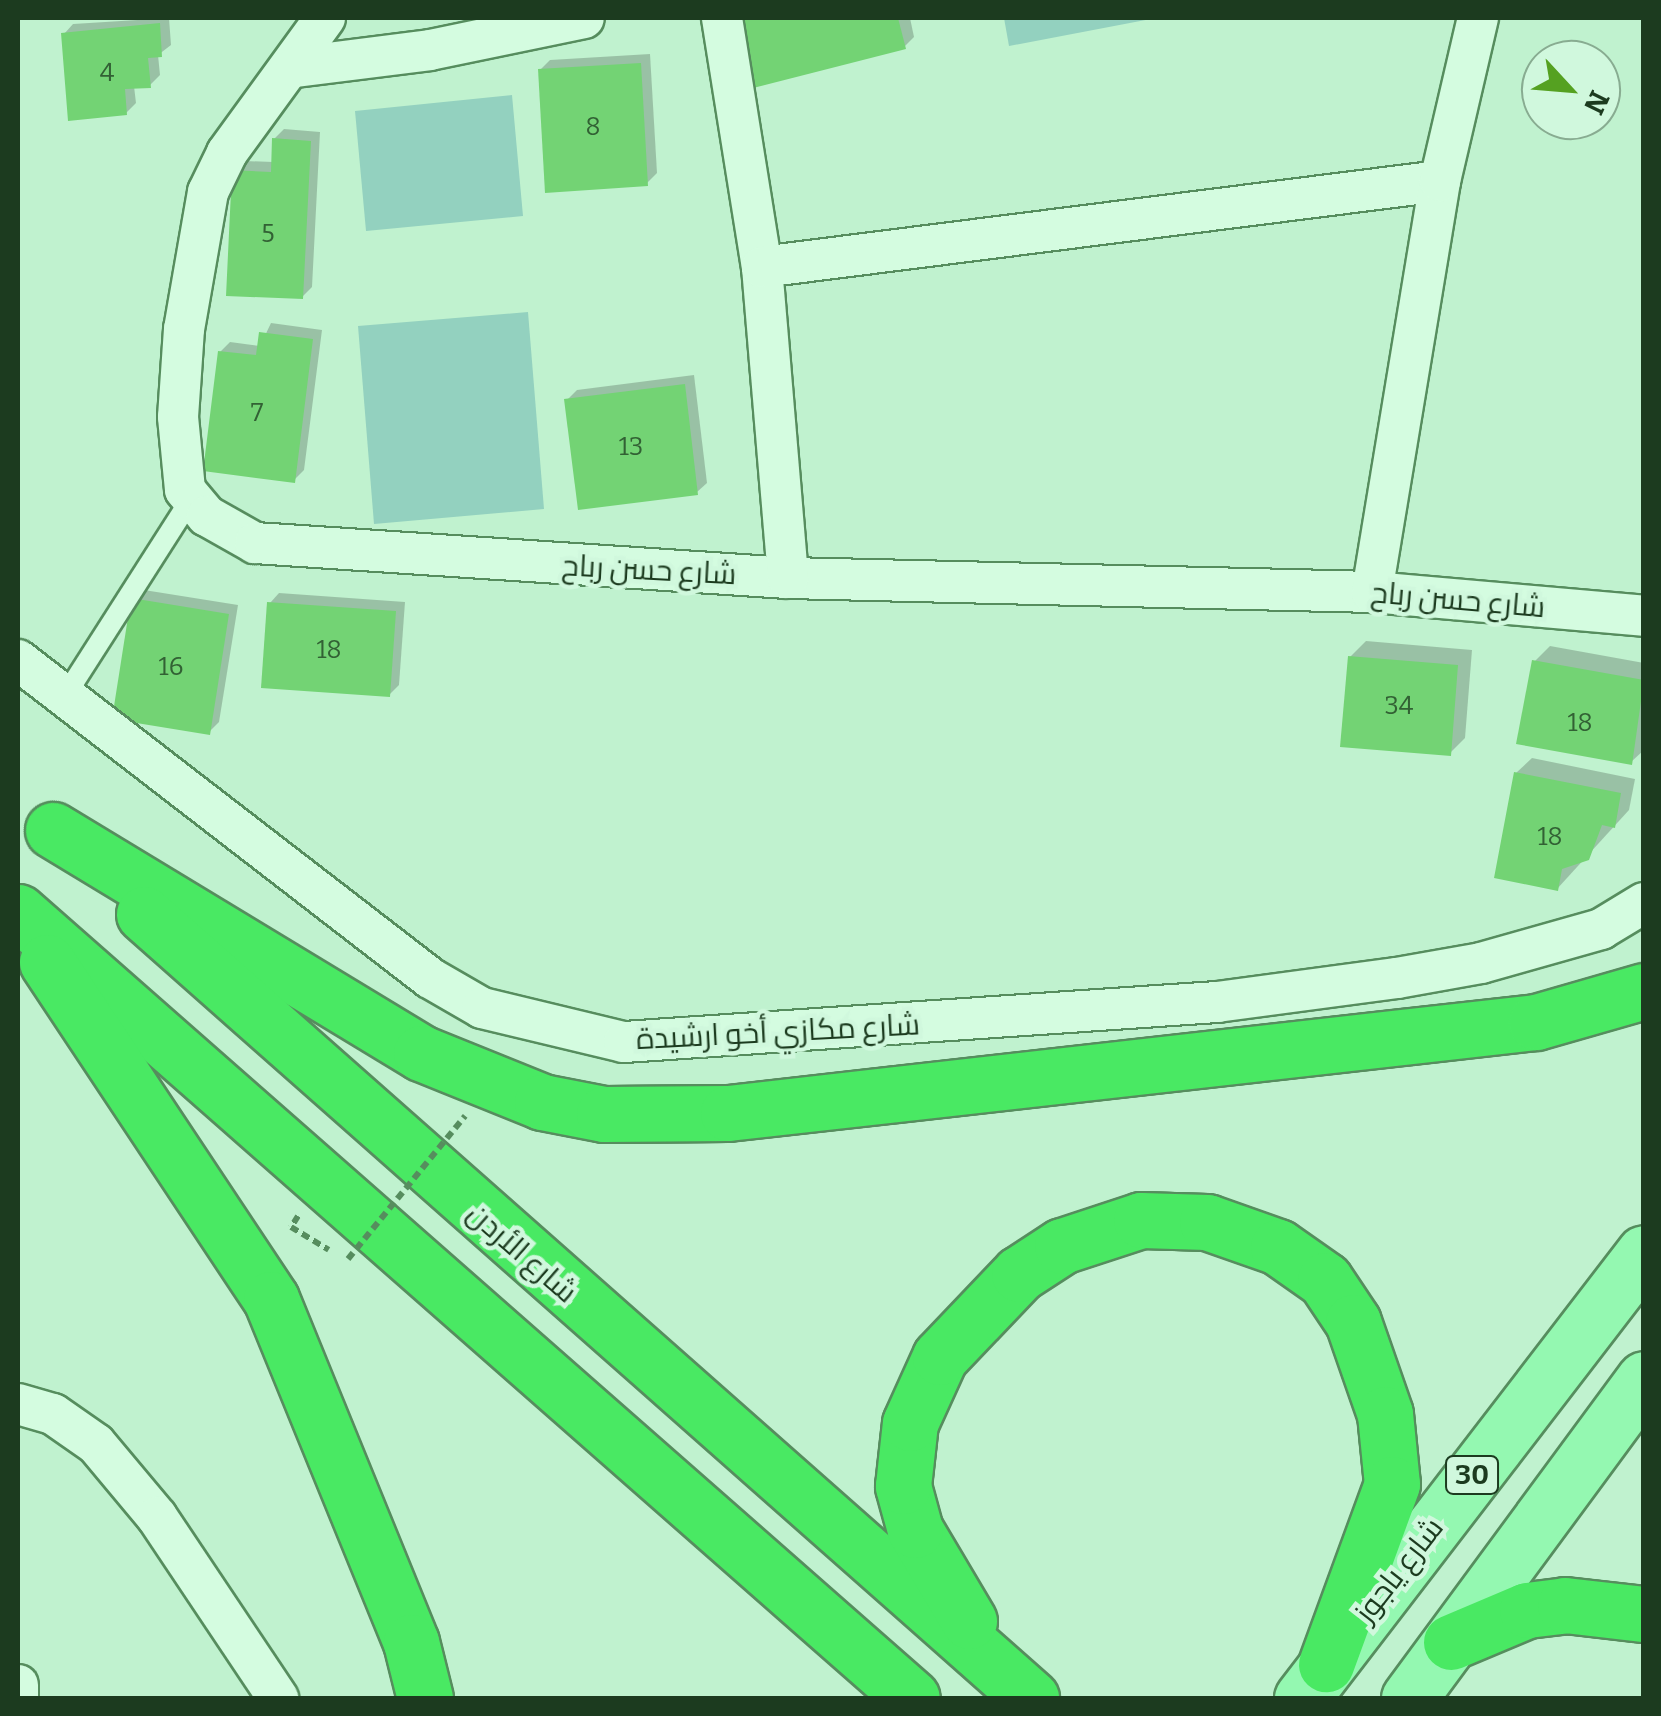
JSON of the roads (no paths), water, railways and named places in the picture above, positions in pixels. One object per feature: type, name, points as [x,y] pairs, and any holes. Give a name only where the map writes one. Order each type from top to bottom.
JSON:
[{"type":"highway","points":[[35,817],[421,1053],[542,1102],[604,1114],[728,1113],[1536,1022],[1644,991]]},
{"type":"highway","name":"شارع الأردن","points":[[35,817],[274,1036],[1023,1691]]},
{"type":"highway","points":[[18,915],[271,1300],[411,1642],[425,1698]]},
{"type":"highway","points":[[18,915],[912,1698]]},
{"type":"highway","points":[[1023,1691],[914,1530],[904,1486],[910,1424],[940,1357],[1019,1274],[1101,1231],[1159,1218],[1245,1231],[1310,1267],[1338,1296],[1366,1353],[1385,1414],[1392,1484],[1314,1681]]},
{"type":"highway","points":[[1451,1642],[1527,1610],[1564,1605],[1644,1614]]},
{"type":"main road","name":"شارع ياجوز","points":[[1314,1681],[1644,1253]]},
{"type":"main road","points":[[1408,1698],[1644,1380]]},
{"type":"street","points":[[191,499],[179,465],[178,417],[198,236],[228,154],[296,67],[325,18]]},
{"type":"street","points":[[296,67],[430,50],[584,18]]},
{"type":"street","points":[[722,18],[762,267],[788,578]]},
{"type":"street","points":[[1372,592],[1440,182],[1478,18]]},
{"type":"street","points":[[762,267],[1440,182]]},
{"type":"street","name":"شارع حسن رباح","points":[[191,499],[228,529],[288,550],[788,578],[1372,592],[1644,616]]},
{"type":"street","name":"شارع مكازي أخو ارشيدة","points":[[18,660],[430,978],[482,1008],[624,1042],[1216,1002],[1397,978],[1481,964],[1601,928],[1644,903]]},
{"type":"street","points":[[18,1404],[53,1414],[96,1444],[157,1517],[278,1698]]},
{"type":"street","points":[[18,1685],[18,1698]]},
{"type":"lane","points":[[64,696],[191,499]]}]
